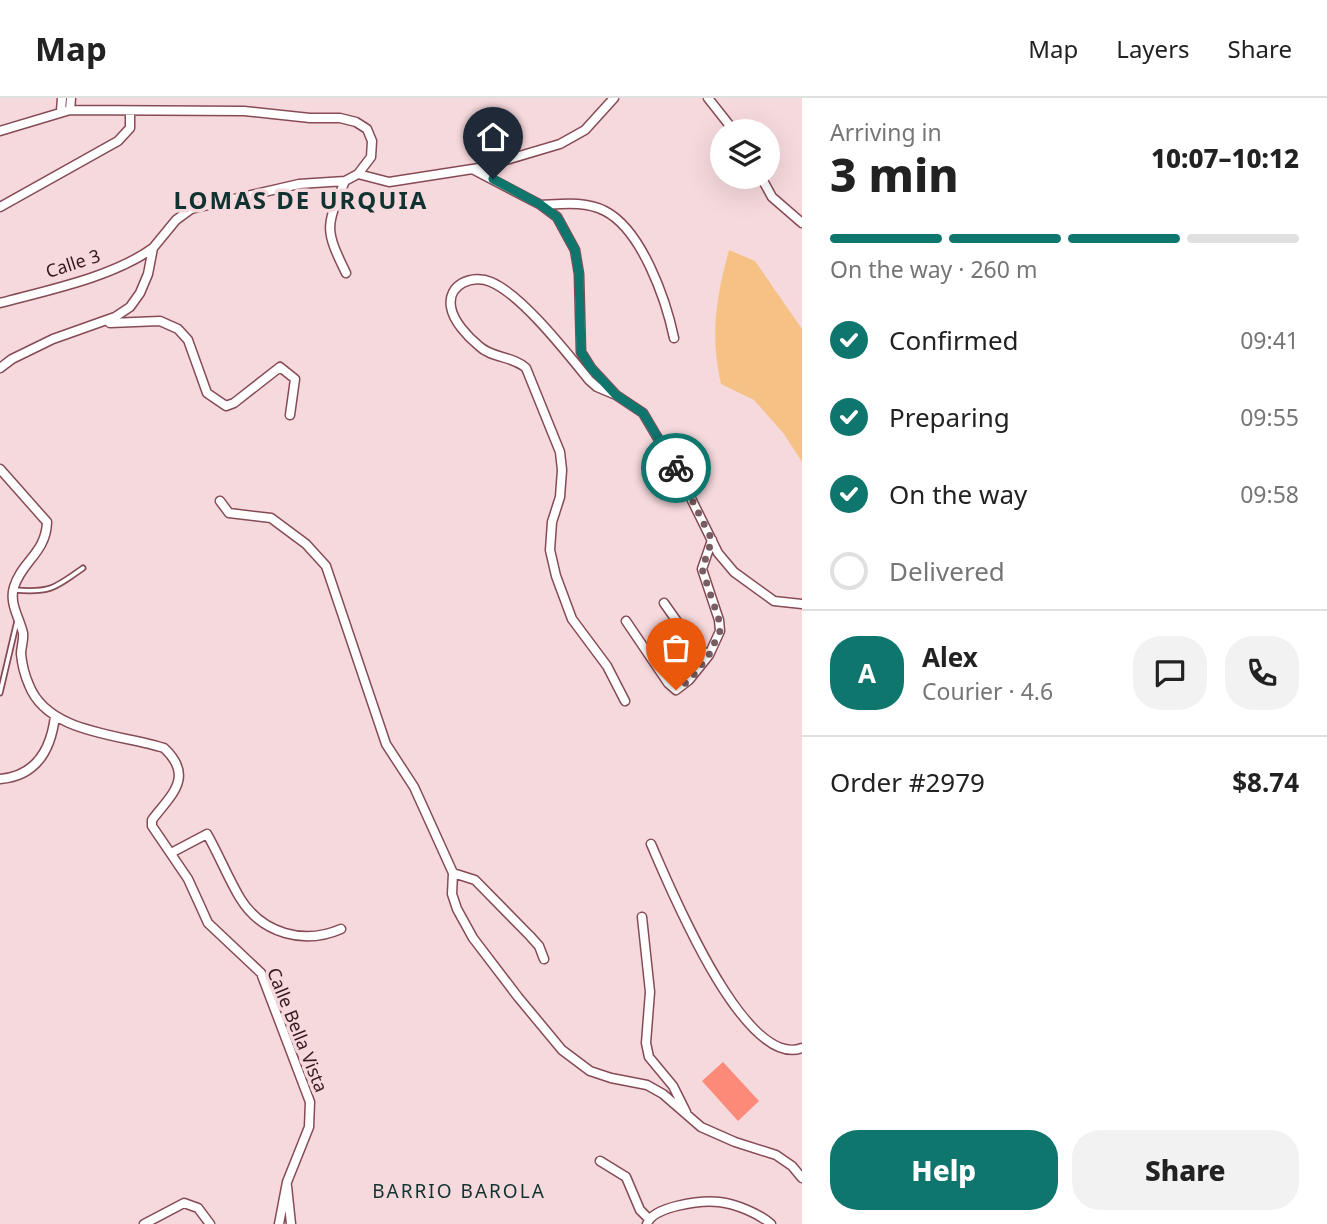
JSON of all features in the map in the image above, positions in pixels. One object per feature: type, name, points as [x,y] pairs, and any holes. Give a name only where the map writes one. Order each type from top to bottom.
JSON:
[{"type":"street","points":[[62,98],[66,111]]},
{"type":"street","points":[[66,111],[71,98]]},
{"type":"street","points":[[358,174],[389,181],[474,170],[560,144],[585,130],[614,98]]},
{"type":"street","points":[[708,98],[725,119]]},
{"type":"street","points":[[0,131],[66,111],[244,111],[310,118],[340,118],[356,122],[367,129],[372,141],[371,158],[358,174],[345,181],[299,184],[191,209],[176,220],[152,252],[148,274],[130,307],[115,317],[53,339],[12,359],[0,368]]},
{"type":"street","points":[[0,207],[118,141],[130,128],[130,111]]},
{"type":"street","points":[[474,170],[541,205],[557,217],[575,250],[579,274],[581,352],[591,368],[616,395]]},
{"type":"street","points":[[345,181],[329,226],[330,241],[346,272]]},
{"type":"street","points":[[768,189],[772,197],[802,223]]},
{"type":"street","points":[[541,205],[577,203],[606,211],[622,224],[645,257],[662,290],[674,338]]},
{"type":"street","name":"Calle 3","points":[[0,303],[100,274],[152,252]]},
{"type":"street","points":[[625,701],[607,666],[572,619],[556,576],[550,550],[552,522],[560,497],[560,452],[526,368],[518,360],[481,349],[451,308],[452,297],[458,286],[468,278],[478,277],[493,282],[546,328],[597,387],[616,395],[643,413],[679,474],[718,553],[734,572],[774,601],[802,604]]},
{"type":"street","points":[[96,324],[160,321],[178,328],[188,340],[207,393],[226,406],[234,404],[279,367],[295,379],[290,415]]},
{"type":"street","points":[[0,469],[47,522],[47,533],[38,553],[18,577],[13,590]]},
{"type":"street","points":[[220,501],[229,513],[271,517],[306,544],[326,566],[386,744],[414,787],[453,873],[452,894],[463,923],[518,997],[562,1050],[590,1071],[647,1085],[663,1094],[701,1127],[776,1155],[792,1166],[802,1178]]},
{"type":"street","points":[[626,621],[668,683],[676,690],[690,680],[709,655],[720,631],[719,620],[702,569],[712,540]]},
{"type":"street","name":"Calle Bella Vista","points":[[13,590],[13,606],[23,634],[22,654],[30,688],[39,702],[55,716],[93,732],[164,748],[172,755],[180,777],[173,795],[152,820],[152,826],[188,879],[208,923],[261,973],[310,1102],[309,1127],[287,1182],[279,1224]]},
{"type":"street","points":[[664,603],[695,647],[709,655]]},
{"type":"street","points":[[0,779],[16,777],[30,771],[50,737],[55,716]]},
{"type":"street","points":[[172,853],[207,834],[241,901],[275,930],[290,936],[309,938],[324,936],[341,929]]},
{"type":"street","points":[[652,844],[696,943],[716,979],[761,1036],[787,1050],[802,1048]]},
{"type":"street","points":[[453,873],[475,880],[539,946],[544,959]]},
{"type":"street","points":[[642,917],[650,992],[646,1043],[649,1057],[673,1086],[687,1115]]},
{"type":"street","points":[[600,1161],[626,1177],[640,1210],[648,1221],[660,1211],[718,1202],[752,1213],[771,1224]]},
{"type":"street","points":[[287,1182],[291,1224]]},
{"type":"street","points":[[144,1224],[184,1203],[198,1208],[210,1224]]},
{"type":"lane","points":[[13,590],[53,589],[83,568]]},
{"type":"lane","points":[[0,693],[18,619]]},
{"type":"shaded area","points":[[729,250],[755,261],[802,329],[802,462],[784,434],[754,400],[721,384],[715,333],[721,284]]},
{"type":"building","points":[[723,1062],[759,1101],[738,1121],[702,1081]]},
{"type":"way so far","points":[[676,468],[712,540],[702,569],[719,620],[720,631],[709,655],[690,680],[676,690]]},
{"type":"district","name":"LOMAS DE URQUIA","points":[[301,201]]},
{"type":"district","name":"BARRIO BAROLA","points":[[459,1191]]},
{"type":"route","points":[[493,179],[541,205],[557,217],[575,250],[579,274],[581,352],[591,368],[616,395],[643,413],[676,468]]}]
